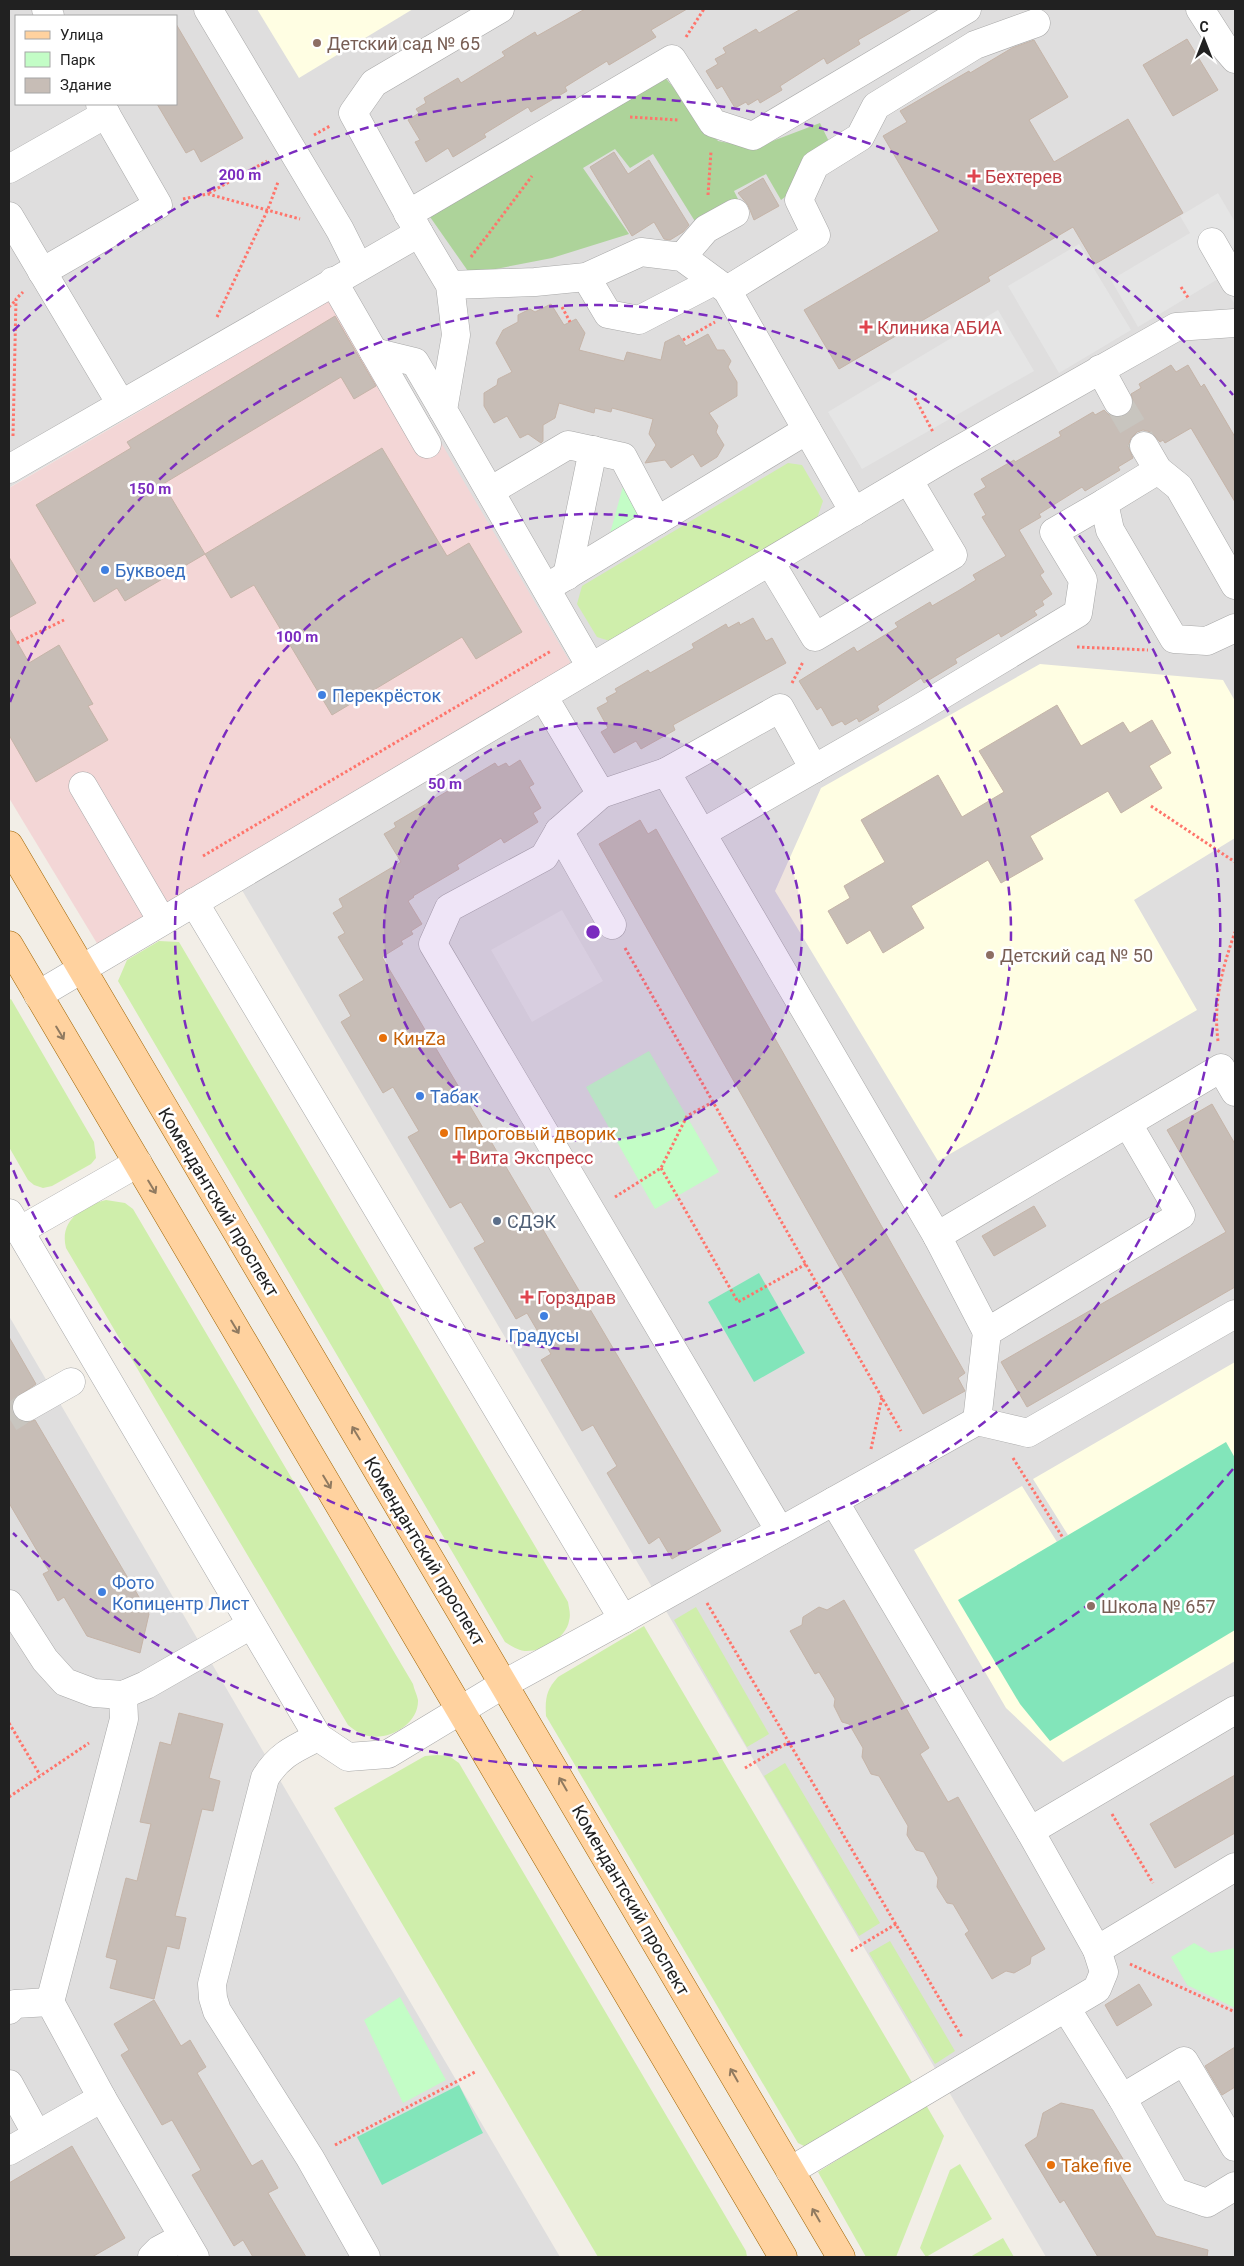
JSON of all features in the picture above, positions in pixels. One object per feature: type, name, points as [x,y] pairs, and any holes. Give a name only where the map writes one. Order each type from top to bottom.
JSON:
[{"type":"main road","name":"Комендантский проспект","points":[[9,845],[841,2257]]},
{"type":"main road","points":[[9,945],[784,2257]]},
{"type":"lane","points":[[208,9],[340,230],[358,266]]},
{"type":"lane","points":[[443,410],[456,336],[450,285],[352,114],[374,83],[500,9]]},
{"type":"lane","points":[[1200,9],[1223,45],[1235,59]]},
{"type":"lane","points":[[10,468],[358,266],[414,223],[672,58],[713,123],[753,136],[961,12],[974,45]]},
{"type":"lane","points":[[586,277],[608,314],[639,320],[720,285],[816,235],[799,200],[815,165],[860,137],[876,106],[974,45],[1036,23]]},
{"type":"lane","points":[[9,169],[103,109],[158,205],[42,272]]},
{"type":"lane","points":[[682,257],[706,229],[735,213]]},
{"type":"lane","points":[[9,216],[122,404]]},
{"type":"lane","points":[[1212,242],[1235,282]]},
{"type":"lane","points":[[450,285],[535,282],[586,277],[641,252],[682,257],[720,285],[819,444],[854,512]]},
{"type":"lane","points":[[333,281],[427,444]]},
{"type":"lane","points":[[38,995],[591,667],[1100,369],[1176,327],[1235,323]]},
{"type":"lane","points":[[374,352],[415,362],[490,491],[556,582],[574,638],[591,667]]},
{"type":"lane","points":[[1100,369],[1118,402]]},
{"type":"lane","points":[[556,582],[657,521],[819,444]]},
{"type":"lane","points":[[490,491],[568,445],[623,457],[657,521]]},
{"type":"lane","points":[[1144,446],[1158,470],[1179,487],[1235,585]]},
{"type":"lane","points":[[556,582],[593,450]]},
{"type":"lane","points":[[702,834],[1078,613],[1083,580],[1054,532],[1158,470]]},
{"type":"lane","points":[[770,562],[815,637],[953,555],[909,481]]},
{"type":"lane","points":[[1104,502],[1110,530],[1174,639],[1207,641],[1235,628]]},
{"type":"lane","points":[[543,696],[601,794]]},
{"type":"lane","points":[[780,1531],[433,944],[449,908],[544,857],[559,831],[601,794],[666,772],[780,708],[814,769]]},
{"type":"lane","points":[[666,772],[937,1236],[987,1332],[984,1423]]},
{"type":"lane","points":[[84,786],[162,921]]},
{"type":"lane","points":[[559,831],[612,925]]},
{"type":"lane","points":[[194,902],[622,1619]]},
{"type":"lane","points":[[937,1236],[1221,1068],[1235,1092]]},
{"type":"lane","points":[[987,1332],[1181,1215],[1128,1124]]},
{"type":"lane","points":[[138,1163],[14,1222],[318,1737],[348,1757],[388,1754],[504,1684],[915,1456],[984,1423],[1028,1433],[1235,1314]]},
{"type":"lane","points":[[27,1407],[71,1382]]},
{"type":"lane","points":[[790,2171],[1097,1989],[1104,1972],[1097,1950],[1030,1831],[834,1501]]},
{"type":"lane","points":[[9,1604],[45,1660],[65,1682],[124,1707]]},
{"type":"lane","points":[[152,2257],[158,2250],[189,2247],[102,2098],[50,2002],[124,1707],[146,1685],[251,1625]]},
{"type":"lane","points":[[1030,1831],[1235,1710]]},
{"type":"lane","points":[[318,1737],[288,1752],[274,1763],[265,1778],[212,1984],[213,1998],[217,2010],[310,2158],[366,2257]]},
{"type":"lane","points":[[1097,1950],[1235,1867]]},
{"type":"lane","points":[[11,2001],[50,2002]]},
{"type":"lane","points":[[1066,2008],[1122,2098],[1175,2192],[1207,2203],[1235,2186]]},
{"type":"lane","points":[[1122,2098],[1184,2061],[1235,2146]]},
{"type":"lane","points":[[9,2084],[37,2135]]},
{"type":"lane","points":[[9,2151],[102,2098]]},
{"type":"path","points":[[626,117],[713,123],[706,229]]},
{"type":"path","points":[[196,361],[268,209],[291,147]]},
{"type":"path","points":[[450,285],[537,168]]},
{"type":"path","points":[[158,205],[208,194],[340,230]]},
{"type":"path","points":[[9,307],[42,272]]},
{"type":"path","points":[[10,468],[16,299]]},
{"type":"path","points":[[562,309],[570,322]]},
{"type":"path","points":[[683,340],[696,333]]},
{"type":"path","points":[[915,398],[929,425]]},
{"type":"path","points":[[17,643],[64,620]]},
{"type":"path","points":[[780,708],[815,637]]},
{"type":"path","points":[[203,856],[574,638]]},
{"type":"path","points":[[1072,647],[1149,650]]},
{"type":"path","points":[[1151,806],[1235,862]]},
{"type":"path","points":[[612,925],[915,1456]]},
{"type":"path","points":[[1221,1068],[1216,1021],[1221,972],[1235,932]]},
{"type":"path","points":[[591,1212],[661,1168],[687,1116],[713,1102]]},
{"type":"path","points":[[661,1168],[738,1302],[806,1264]]},
{"type":"path","points":[[863,1484],[882,1397]]},
{"type":"path","points":[[984,1423],[1063,1538]]},
{"type":"path","points":[[693,1580],[977,2061]]},
{"type":"path","points":[[9,1797],[40,1776],[124,1707]]},
{"type":"path","points":[[9,1724],[40,1776]]},
{"type":"path","points":[[745,1768],[789,1742]]},
{"type":"path","points":[[1098,1791],[1168,1908]]},
{"type":"path","points":[[851,1951],[896,1924]]},
{"type":"path","points":[[1097,1950],[1235,2012]]},
{"type":"path","points":[[310,2158],[475,2072]]},
{"type":"shaded area","points":[[9,9],[1235,9],[1235,2257],[1046,2257],[229,868],[350,288],[10,487]]},
{"type":"shaded area","name":"Детский сад № 65","points":[[257,9],[413,9],[299,78]]},
{"type":"shaded area","points":[[1218,193],[1235,222],[1235,302],[1218,279],[1138,327],[1111,280],[1190,233],[1180,216]]},
{"type":"shaded area","points":[[1079,244],[1131,330],[1059,373],[1008,286]]},
{"type":"shaded area","points":[[350,288],[573,667],[98,945],[9,798],[9,488]]},
{"type":"shaded area","points":[[998,310],[1034,371],[862,469],[828,412]]},
{"type":"shaded area","name":"Детский сад № 50","points":[[1040,664],[1223,680],[1235,701],[1235,838],[1134,900],[1197,1010],[938,1161],[775,891],[821,788]]},
{"type":"shaded area","points":[[562,910],[603,981],[532,1022],[491,950]]},
{"type":"shaded area","points":[[9,1316],[257,1741],[560,2257],[9,2257]]},
{"type":"shaded area","name":"Школа № 657","points":[[1235,1362],[1235,1661],[1063,1762],[1006,1708],[914,1550],[1022,1486],[1057,1542],[1068,1535],[1033,1479]]},
{"type":"green space","points":[[663,75],[718,141],[754,148],[820,123],[837,158],[781,200],[766,174],[734,191],[740,203],[696,223],[653,154],[630,168],[615,149],[583,168],[629,234],[552,258],[470,274],[428,214]]},
{"type":"green space","points":[[788,463],[802,465],[823,501],[816,521],[613,642],[597,637],[577,604],[582,586]]},
{"type":"green space","points":[[625,479],[649,521],[609,537]]},
{"type":"green space","points":[[159,941],[179,942],[568,1602],[570,1616],[567,1627],[559,1638],[547,1646],[524,1651],[505,1642],[118,981],[127,960]]},
{"type":"green space","points":[[11,999],[94,1142],[96,1158],[91,1164],[52,1186],[43,1188],[34,1185],[28,1180],[9,1147],[9,1000]]},
{"type":"green space","points":[[649,1051],[719,1172],[655,1209],[586,1087]]},
{"type":"green space","points":[[106,1200],[125,1203],[133,1209],[413,1684],[418,1700],[417,1709],[407,1725],[399,1730],[380,1737],[360,1733],[348,1725],[66,1248],[66,1230],[74,1216],[89,1206]]},
{"type":"green space","points":[[759,1273],[805,1353],[754,1382],[708,1302]]},
{"type":"green space","name":"Школа № 657","points":[[1226,1442],[1235,1458],[1235,1630],[1050,1741],[1020,1704],[958,1600]]},
{"type":"green space","points":[[696,1607],[769,1734],[747,1747],[674,1620]]},
{"type":"green space","points":[[644,1626],[913,2084],[806,2147],[798,2143],[546,1716],[547,1695],[558,1677]]},
{"type":"green space","points":[[425,1756],[449,1756],[459,1763],[746,2251],[747,2257],[598,2257],[334,1808]]},
{"type":"green space","points":[[785,1763],[880,1923],[859,1936],[764,1776]]},
{"type":"green space","points":[[890,1941],[955,2051],[935,2064],[869,1953]]},
{"type":"green space","points":[[1194,1943],[1211,1953],[1235,1948],[1235,2008],[1187,1985],[1171,1957]]},
{"type":"green space","points":[[400,1997],[446,2080],[403,2103],[364,2020]]},
{"type":"green space","points":[[459,2085],[483,2133],[382,2185],[357,2137]]},
{"type":"green space","points":[[926,2105],[944,2136],[896,2257],[866,2257],[818,2172]]},
{"type":"green space","points":[[960,2164],[992,2219],[926,2257],[920,2248],[950,2170]]},
{"type":"green space","points":[[1003,2238],[1014,2257],[970,2257]]},
{"type":"building","points":[[585,9],[687,9],[651,30],[656,37],[609,65],[607,61],[565,87],[567,91],[531,112],[528,107],[484,134],[486,137],[453,157],[448,148],[426,162],[415,142],[420,140],[408,120],[419,113],[416,109],[426,103],[424,98],[458,78],[461,83],[505,56],[502,52],[535,32],[537,36]]},
{"type":"building","points":[[801,9],[912,9],[858,40],[860,44],[827,64],[824,58],[780,86],[782,90],[760,103],[758,99],[748,105],[746,102],[735,108],[722,86],[717,89],[706,71],[718,64],[715,59],[726,53],[723,48],[756,29],[759,33]]},
{"type":"building","points":[[178,27],[243,138],[201,162],[194,149],[186,153],[158,105],[178,105]]},
{"type":"building","points":[[1187,39],[1218,90],[1173,116],[1143,65]]},
{"type":"building","points":[[1034,40],[1068,97],[1029,120],[1054,162],[1128,119],[1183,213],[1095,264],[1073,227],[988,277],[990,281],[839,369],[804,310],[939,231],[883,136],[907,122],[900,111],[1012,48]]},
{"type":"building","points":[[614,152],[628,174],[649,160],[689,225],[683,232],[670,240],[664,239],[654,222],[632,236],[590,167]]},
{"type":"building","points":[[763,178],[779,206],[754,220],[748,205],[738,193]]},
{"type":"building","points":[[551,304],[564,325],[576,319],[585,333],[579,350],[624,361],[627,352],[661,360],[665,342],[679,335],[686,346],[708,334],[717,350],[724,350],[731,361],[728,367],[737,382],[737,396],[709,413],[718,426],[716,432],[724,445],[717,457],[701,467],[693,454],[671,468],[665,460],[645,463],[656,445],[649,434],[653,419],[612,408],[611,412],[595,408],[594,413],[559,403],[555,418],[543,425],[543,441],[541,443],[528,434],[520,438],[507,416],[494,423],[484,406],[484,393],[497,385],[498,379],[512,372],[496,343],[503,330],[518,322],[518,315],[530,309],[535,312]]},
{"type":"building","points":[[335,316],[376,386],[354,399],[341,377],[163,484],[205,554],[125,601],[117,588],[94,602],[36,505],[131,448],[127,442]]},
{"type":"building","points":[[1171,365],[1176,372],[1188,365],[1201,387],[1204,384],[1235,437],[1235,502],[1191,428],[1165,443],[1163,440],[1160,442],[1151,432],[1143,430],[1137,432],[1131,438],[1128,446],[1133,458],[1118,467],[1120,470],[1085,491],[1082,487],[1039,514],[1041,517],[1019,530],[1044,572],[1040,575],[1052,594],[1042,601],[1044,605],[1034,611],[1037,615],[1001,637],[999,633],[955,659],[957,663],[924,683],[921,678],[877,706],[879,710],[859,722],[857,718],[845,725],[842,721],[832,726],[821,707],[817,710],[799,681],[854,647],[857,652],[898,627],[895,623],[930,602],[932,606],[976,580],[973,575],[1006,556],[982,517],[986,515],[974,494],[986,487],[981,479],[1061,436],[1059,432],[1093,412],[1095,415],[1104,410],[1109,415],[1117,418],[1126,415],[1132,410],[1134,403],[1131,394],[1141,388],[1139,384]]},
{"type":"building","points":[[382,448],[447,556],[469,543],[522,632],[476,659],[462,637],[332,715],[254,585],[231,598],[205,554]]},
{"type":"building","points":[[9,557],[36,603],[9,618]]},
{"type":"building","points":[[753,618],[766,641],[772,638],[786,663],[673,725],[675,730],[641,749],[636,741],[614,753],[601,732],[608,728],[597,708],[608,702],[606,698],[617,692],[615,689],[648,670],[650,673],[694,648],[692,644],[726,624],[728,628],[739,622],[740,625]]},
{"type":"building","points":[[9,628],[29,663],[59,645],[93,704],[88,706],[108,740],[36,782],[9,735]]},
{"type":"building","points":[[1057,705],[1081,746],[1123,722],[1130,733],[1152,720],[1171,753],[1149,766],[1162,788],[1121,813],[1108,791],[1030,836],[1043,859],[1001,883],[988,860],[911,906],[924,928],[883,953],[870,930],[847,944],[828,911],[850,898],[844,886],[885,862],[861,820],[938,775],[962,817],[1004,792],[979,751]]},
{"type":"building","points":[[520,760],[534,784],[529,787],[541,808],[533,813],[538,822],[504,843],[501,838],[457,865],[459,869],[413,896],[408,901],[422,924],[411,931],[413,934],[401,941],[403,944],[382,957],[721,1531],[672,1559],[659,1537],[649,1544],[607,1473],[617,1466],[593,1425],[582,1431],[541,1360],[551,1354],[527,1313],[516,1319],[474,1248],[485,1242],[461,1202],[450,1208],[408,1137],[419,1131],[393,1087],[383,1093],[341,1022],[351,1016],[339,995],[364,980],[338,937],[345,933],[333,913],[343,907],[339,899],[401,862],[384,834],[396,827],[394,823],[495,763],[498,767],[506,763],[509,767]]},
{"type":"building","points":[[640,820],[648,834],[656,829],[965,1373],[958,1378],[965,1391],[923,1414],[599,844]]},
{"type":"building","points":[[1212,1104],[1235,1144],[1235,1287],[1027,1407],[1001,1362],[1226,1232],[1167,1130]]},
{"type":"building","points":[[1034,1206],[1046,1226],[994,1256],[982,1236]]},
{"type":"building","points":[[9,1337],[36,1384],[14,1399],[11,1406],[13,1414],[20,1421],[27,1423],[35,1420],[149,1614],[140,1653],[87,1636],[64,1597],[58,1601],[43,1574],[49,1571],[9,1503]]},
{"type":"building","points":[[844,1600],[929,1748],[920,1754],[948,1802],[958,1797],[1045,1949],[1031,1957],[1030,1964],[1014,1973],[1006,1971],[992,1979],[965,1934],[969,1931],[953,1904],[947,1903],[937,1887],[938,1878],[924,1852],[916,1850],[907,1835],[908,1826],[879,1776],[871,1774],[862,1757],[863,1748],[849,1724],[842,1722],[834,1706],[835,1699],[819,1672],[815,1674],[790,1631],[802,1625],[803,1617],[819,1607],[827,1610]]},
{"type":"building","points":[[179,1713],[223,1724],[209,1778],[220,1781],[213,1811],[202,1809],[175,1916],[186,1918],[179,1949],[167,1946],[154,1999],[110,1988],[117,1960],[106,1957],[126,1878],[137,1881],[151,1824],[140,1822],[160,1742],[171,1745]]},
{"type":"building","points":[[1235,1775],[1235,1833],[1175,1868],[1150,1824]]},
{"type":"building","points":[[1139,1984],[1152,2005],[1117,2026],[1105,2005]]},
{"type":"building","points":[[154,2000],[181,2046],[190,2040],[206,2067],[197,2073],[252,2166],[262,2160],[278,2188],[268,2193],[306,2257],[253,2257],[243,2240],[234,2246],[192,2175],[201,2170],[172,2120],[162,2125],[121,2055],[129,2050],[114,2024]]},
{"type":"building","points":[[1235,2047],[1235,2087],[1222,2095],[1205,2066]]},
{"type":"building","points":[[1061,2103],[1093,2110],[1123,2159],[1114,2165],[1156,2236],[1208,2250],[1207,2257],[1098,2257],[1064,2200],[1060,2203],[1025,2145],[1037,2137],[1043,2113]]},
{"type":"building","points":[[72,2146],[125,2238],[92,2257],[9,2257],[9,2183]]},
{"type":"tunnel","points":[[1118,402],[1144,446]]},
{"type":"tunnel","points":[[9,1418],[27,1407]]},
{"type":"place","name":"Детский сад № 65","points":[[317,43]]},
{"type":"place","name":"Бехтерев","points":[[974,176]]},
{"type":"place","name":"Клиника АБИА","points":[[866,327]]},
{"type":"place","name":"Буквоед","points":[[105,570]]},
{"type":"place","name":"Перекрёсток","points":[[322,695]]},
{"type":"place","name":"Детский сад № 50","points":[[990,955]]},
{"type":"place","name":"КинZa","points":[[383,1038]]},
{"type":"place","name":"Табак","points":[[420,1096]]},
{"type":"place","name":"Пироговый дворик","points":[[444,1133]]},
{"type":"place","name":"Вита Экспресс","points":[[459,1157]]},
{"type":"place","name":"СДЭК","points":[[497,1221]]},
{"type":"place","name":"Горздрав","points":[[527,1297]]},
{"type":"place","name":"Градусы","points":[[544,1316]]},
{"type":"place","name":"Фото Копицентр Лист","points":[[102,1592]]},
{"type":"place","name":"Школа № 657","points":[[1091,1606]]},
{"type":"place","name":"Take five","points":[[1051,2165]]}]
